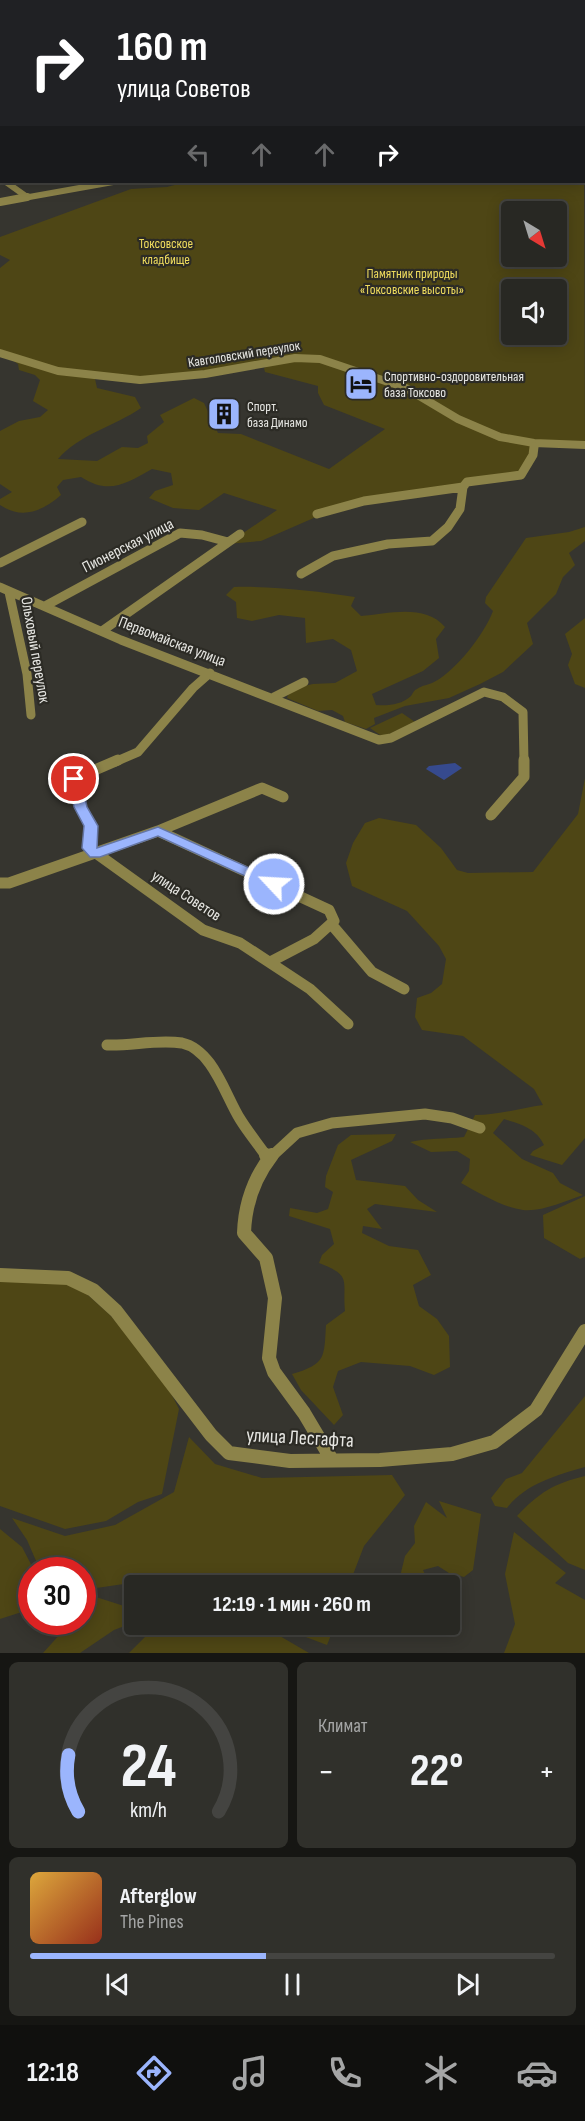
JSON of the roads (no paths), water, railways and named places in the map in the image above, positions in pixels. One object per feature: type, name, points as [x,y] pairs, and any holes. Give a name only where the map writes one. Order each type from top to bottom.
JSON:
[{"type":"street","points":[[7,183],[27,197]]},
{"type":"street","points":[[0,202],[106,183]]},
{"type":"street","name":"Кавголовский переулок","points":[[0,353],[58,371],[140,380],[205,374],[295,358],[320,359],[406,388],[454,417],[500,437],[534,443],[585,445]]},
{"type":"street","points":[[301,574],[333,556],[388,544],[432,541],[448,527],[459,509],[464,487],[468,482],[521,475],[533,455],[534,443]]},
{"type":"street","points":[[317,514],[364,501],[464,487]]},
{"type":"street","points":[[0,563],[82,522]]},
{"type":"street","name":"Пионерская улица","points":[[45,606],[180,533],[202,534],[228,542]]},
{"type":"street","points":[[102,631],[240,534]]},
{"type":"street","name":"Первомайская улица","points":[[4,589],[102,631],[379,740],[391,738],[484,692],[503,697],[523,712],[524,777],[491,815]]},
{"type":"street","name":"Ольховый переулок","points":[[4,589],[27,675],[31,715]]},
{"type":"street","points":[[95,854],[89,848],[91,826],[80,807],[74,779],[138,752],[210,673]]},
{"type":"street","points":[[274,697],[304,682]]},
{"type":"street","points":[[0,883],[95,854],[262,788],[284,797]]},
{"type":"street","points":[[158,831],[329,910],[334,921],[332,925],[319,936],[270,962]]},
{"type":"street","name":"улица Советов","points":[[95,854],[203,930],[240,943],[270,962],[323,999],[348,1024]]},
{"type":"street","points":[[332,925],[372,972],[404,989]]},
{"type":"street","points":[[107,1045],[145,1045],[164,1041],[188,1044],[208,1063],[239,1118],[269,1159]]},
{"type":"street","points":[[332,1460],[304,1413],[274,1372],[269,1358],[275,1298],[266,1258],[244,1233],[243,1220],[248,1200],[261,1168],[297,1133],[334,1122],[430,1113],[459,1118],[480,1128]]},
{"type":"street","name":"улица Лесгафта","points":[[0,1275],[68,1278],[93,1290],[116,1311],[210,1435],[229,1453],[290,1461],[380,1461],[452,1454],[494,1442],[536,1410],[585,1331]]},
{"type":"water","points":[[455,763],[462,768],[444,780],[426,769],[429,766]]},
{"type":"place","name":"Спортивно-оздоровительная база Токсово","points":[[361,384]]},
{"type":"place","name":"Спорт. база Динамо","points":[[224,414]]},
{"type":"park label","name":"Токсовское кладбище","points":[[166,252]]},
{"type":"park label","name":"Памятник природы «Токсовские высоты»","points":[[412,282]]}]
